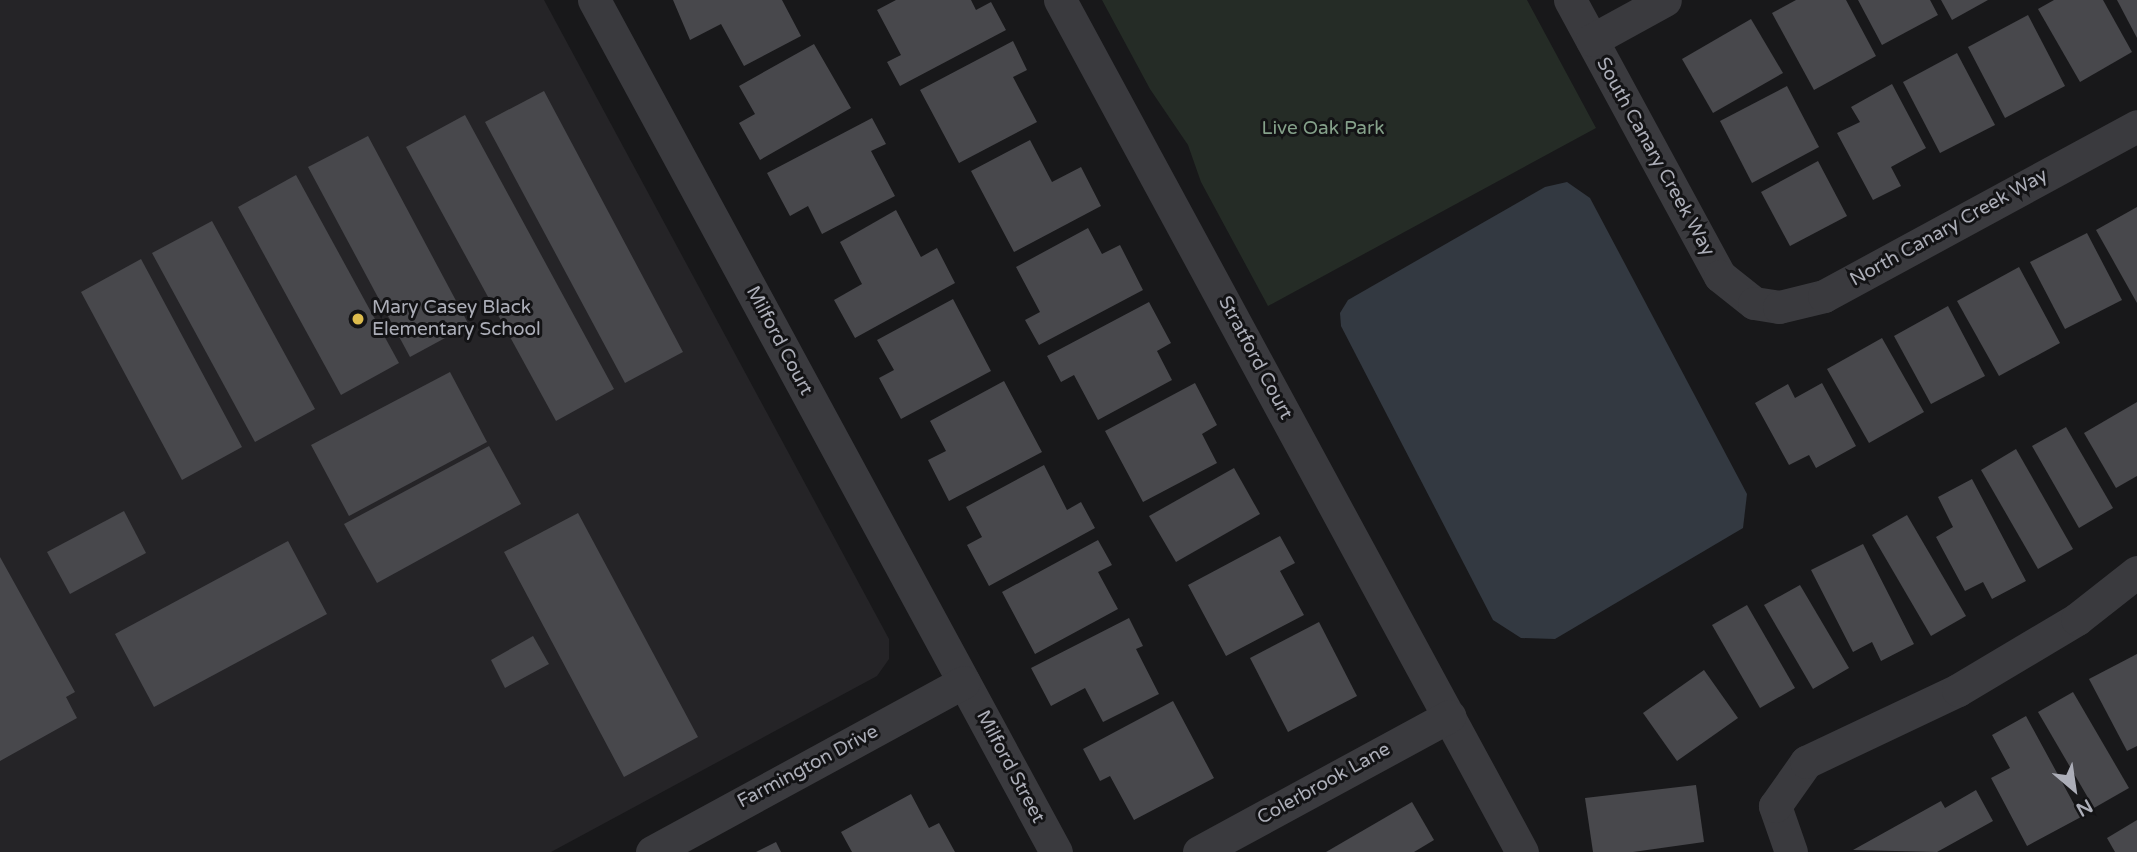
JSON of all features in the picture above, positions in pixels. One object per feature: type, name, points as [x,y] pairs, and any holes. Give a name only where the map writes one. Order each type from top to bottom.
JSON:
[{"type":"street","name":"Milford Court","points":[[594,0],[964,682]]},
{"type":"street","name":"Stratford Court","points":[[1060,0],[1522,852]]},
{"type":"street","name":"South Canary Creek Way","points":[[1570,0],[1720,276],[1754,303]]},
{"type":"street","points":[[1592,40],[1665,0]]},
{"type":"street","name":"North Canary Creek Way","points":[[1754,303],[1779,307],[1824,296],[2137,126]]},
{"type":"street","points":[[1791,852],[1775,806],[1806,762],[1958,690],[2077,619],[2137,572]]},
{"type":"street","name":"Farmington Drive","points":[[652,852],[964,682]]},
{"type":"street","name":"Milford Street","points":[[964,682],[1056,852]]},
{"type":"street","name":"Colerbrook Lane","points":[[1199,852],[1449,716]]},
{"type":"shaded area","name":"Mary Casey Black Elementary School","points":[[0,0],[544,0],[889,639],[889,659],[877,676],[551,852],[0,852]]},
{"type":"shaded area","points":[[1567,182],[1590,198],[1747,494],[1743,528],[1555,639],[1521,638],[1493,620],[1341,326],[1340,313],[1348,300],[1545,187]]},
{"type":"green space","name":"Live Oak Park","points":[[1102,0],[1527,0],[1596,128],[1268,306],[1201,182],[1188,145],[1150,89]]},
{"type":"building","points":[[673,0],[782,0],[801,36],[744,66],[721,24],[690,40]]},
{"type":"building","points":[[896,0],[971,0],[976,10],[991,2],[1006,30],[900,86],[887,62],[901,55],[877,10]]},
{"type":"building","points":[[1796,0],[1846,0],[1876,56],[1814,90],[1772,13]]},
{"type":"building","points":[[1858,0],[1930,0],[1938,15],[1882,45]]},
{"type":"building","points":[[1941,0],[1988,0],[1952,20]]},
{"type":"building","points":[[2054,0],[2103,0],[2132,52],[2080,82],[2038,9]]},
{"type":"building","points":[[2117,0],[2137,0],[2137,38]]},
{"type":"building","points":[[2028,15],[2065,86],[2005,118],[1968,47]]},
{"type":"building","points":[[1751,19],[1783,73],[1713,113],[1682,59]]},
{"type":"building","points":[[1013,41],[1027,70],[1013,77],[1037,122],[959,163],[920,90]]},
{"type":"building","points":[[814,44],[851,108],[760,160],[739,123],[755,114],[739,86]]},
{"type":"building","points":[[1957,53],[1995,125],[1940,153],[1903,82]]},
{"type":"building","points":[[1892,84],[1926,148],[1891,167],[1901,186],[1873,200],[1837,133],[1860,122],[1851,107]]},
{"type":"building","points":[[1787,86],[1819,147],[1752,183],[1720,121]]},
{"type":"building","points":[[544,91],[683,352],[625,383],[485,122]]},
{"type":"building","points":[[465,115],[614,389],[556,421],[406,147]]},
{"type":"building","points":[[872,118],[886,144],[871,151],[895,196],[822,234],[808,206],[790,216],[767,173]]},
{"type":"building","points":[[368,136],[469,325],[410,357],[308,167]]},
{"type":"building","points":[[1030,140],[1052,182],[1081,167],[1101,206],[1014,252],[971,171]]},
{"type":"building","points":[[1818,161],[1847,216],[1790,246],[1761,192]]},
{"type":"building","points":[[296,175],[399,363],[341,395],[238,207]]},
{"type":"building","points":[[2137,207],[2137,303],[2096,230]]},
{"type":"building","points":[[896,210],[921,257],[937,248],[955,283],[855,338],[834,300],[862,284],[840,242]]},
{"type":"building","points":[[212,221],[315,409],[255,442],[152,253]]},
{"type":"building","points":[[1088,228],[1102,254],[1120,245],[1143,290],[1039,345],[1025,320],[1040,312],[1016,267]]},
{"type":"building","points":[[2087,233],[2122,300],[2065,329],[2030,262]]},
{"type":"building","points":[[141,259],[242,447],[182,480],[81,292]]},
{"type":"building","points":[[2019,267],[2060,343],[1999,376],[1957,301]]},
{"type":"building","points":[[953,299],[991,371],[901,419],[879,378],[894,370],[877,340]]},
{"type":"building","points":[[1149,302],[1171,343],[1157,351],[1172,380],[1098,420],[1074,375],[1061,382],[1047,356]]},
{"type":"building","points":[[1948,306],[1985,376],[1931,404],[1894,336]]},
{"type":"building","points":[[1882,338],[1924,412],[1869,443],[1827,369]]},
{"type":"building","points":[[450,372],[487,442],[349,516],[311,445]]},
{"type":"building","points":[[1004,381],[1042,452],[949,501],[928,460],[946,451],[930,421]]},
{"type":"building","points":[[1195,383],[1217,425],[1202,434],[1217,463],[1143,502],[1105,431]]},
{"type":"building","points":[[1822,383],[1856,446],[1816,468],[1809,455],[1789,465],[1755,403],[1788,384],[1795,398]]},
{"type":"building","points":[[2137,402],[2137,476],[2116,488],[2084,433]]},
{"type":"building","points":[[2066,427],[2113,508],[2079,528],[2032,446]]},
{"type":"building","points":[[489,446],[521,504],[377,583],[344,524]]},
{"type":"building","points":[[2016,449],[2073,549],[2038,569],[1981,470]]},
{"type":"building","points":[[1044,465],[1067,510],[1081,502],[1095,528],[989,586],[967,545],[982,537],[966,507]]},
{"type":"building","points":[[1234,468],[1260,514],[1176,562],[1149,516]]},
{"type":"building","points":[[1972,479],[2026,581],[1992,599],[1983,582],[1965,591],[1936,537],[1953,527],[1938,497]]},
{"type":"building","points":[[124,511],[146,553],[70,594],[47,552]]},
{"type":"building","points":[[578,513],[698,737],[624,777],[504,552]]},
{"type":"building","points":[[1907,515],[1966,616],[1931,636],[1872,535]]},
{"type":"building","points":[[1280,536],[1295,563],[1280,571],[1304,615],[1226,656],[1188,585]]},
{"type":"building","points":[[1098,540],[1112,565],[1098,572],[1118,609],[1035,654],[1002,592]]},
{"type":"building","points":[[288,541],[327,614],[154,707],[115,634]]},
{"type":"building","points":[[1863,544],[1914,644],[1881,661],[1872,642],[1853,652],[1811,570]]},
{"type":"building","points":[[0,557],[75,692],[66,697],[77,718],[0,761]]},
{"type":"building","points":[[1800,585],[1849,668],[1813,689],[1764,605]]},
{"type":"building","points":[[1747,605],[1795,688],[1760,708],[1712,625]]},
{"type":"building","points":[[1129,618],[1143,646],[1136,649],[1159,694],[1103,722],[1085,688],[1051,706],[1031,668]]},
{"type":"building","points":[[1319,622],[1357,696],[1288,732],[1250,658]]},
{"type":"building","points":[[533,636],[549,664],[505,688],[491,660]]},
{"type":"building","points":[[2137,654],[2137,746],[2127,751],[2089,679]]},
{"type":"building","points":[[1704,670],[1738,718],[1677,761],[1643,713]]},
{"type":"building","points":[[2073,692],[2129,788],[2094,808],[2038,712]]},
{"type":"building","points":[[1173,701],[1214,778],[1134,820],[1110,776],[1100,781],[1083,749]]},
{"type":"building","points":[[2026,716],[2081,817],[2027,846],[1991,778],[2010,768],[1992,735]]},
{"type":"building","points":[[1696,785],[1704,842],[1633,852],[1593,852],[1585,798]]},
{"type":"building","points":[[1976,790],[1993,821],[1937,852],[1853,850],[1941,801],[1945,808]]},
{"type":"building","points":[[911,794],[929,828],[939,823],[955,852],[852,852],[841,832]]},
{"type":"building","points":[[1412,802],[1434,840],[1414,852],[1326,852]]},
{"type":"building","points":[[2137,820],[2137,852],[2115,852],[2107,838]]},
{"type":"building","points":[[776,842],[781,852],[756,852]]},
{"type":"place","name":"Mary Casey Black Elementary School","points":[[358,319]]}]
